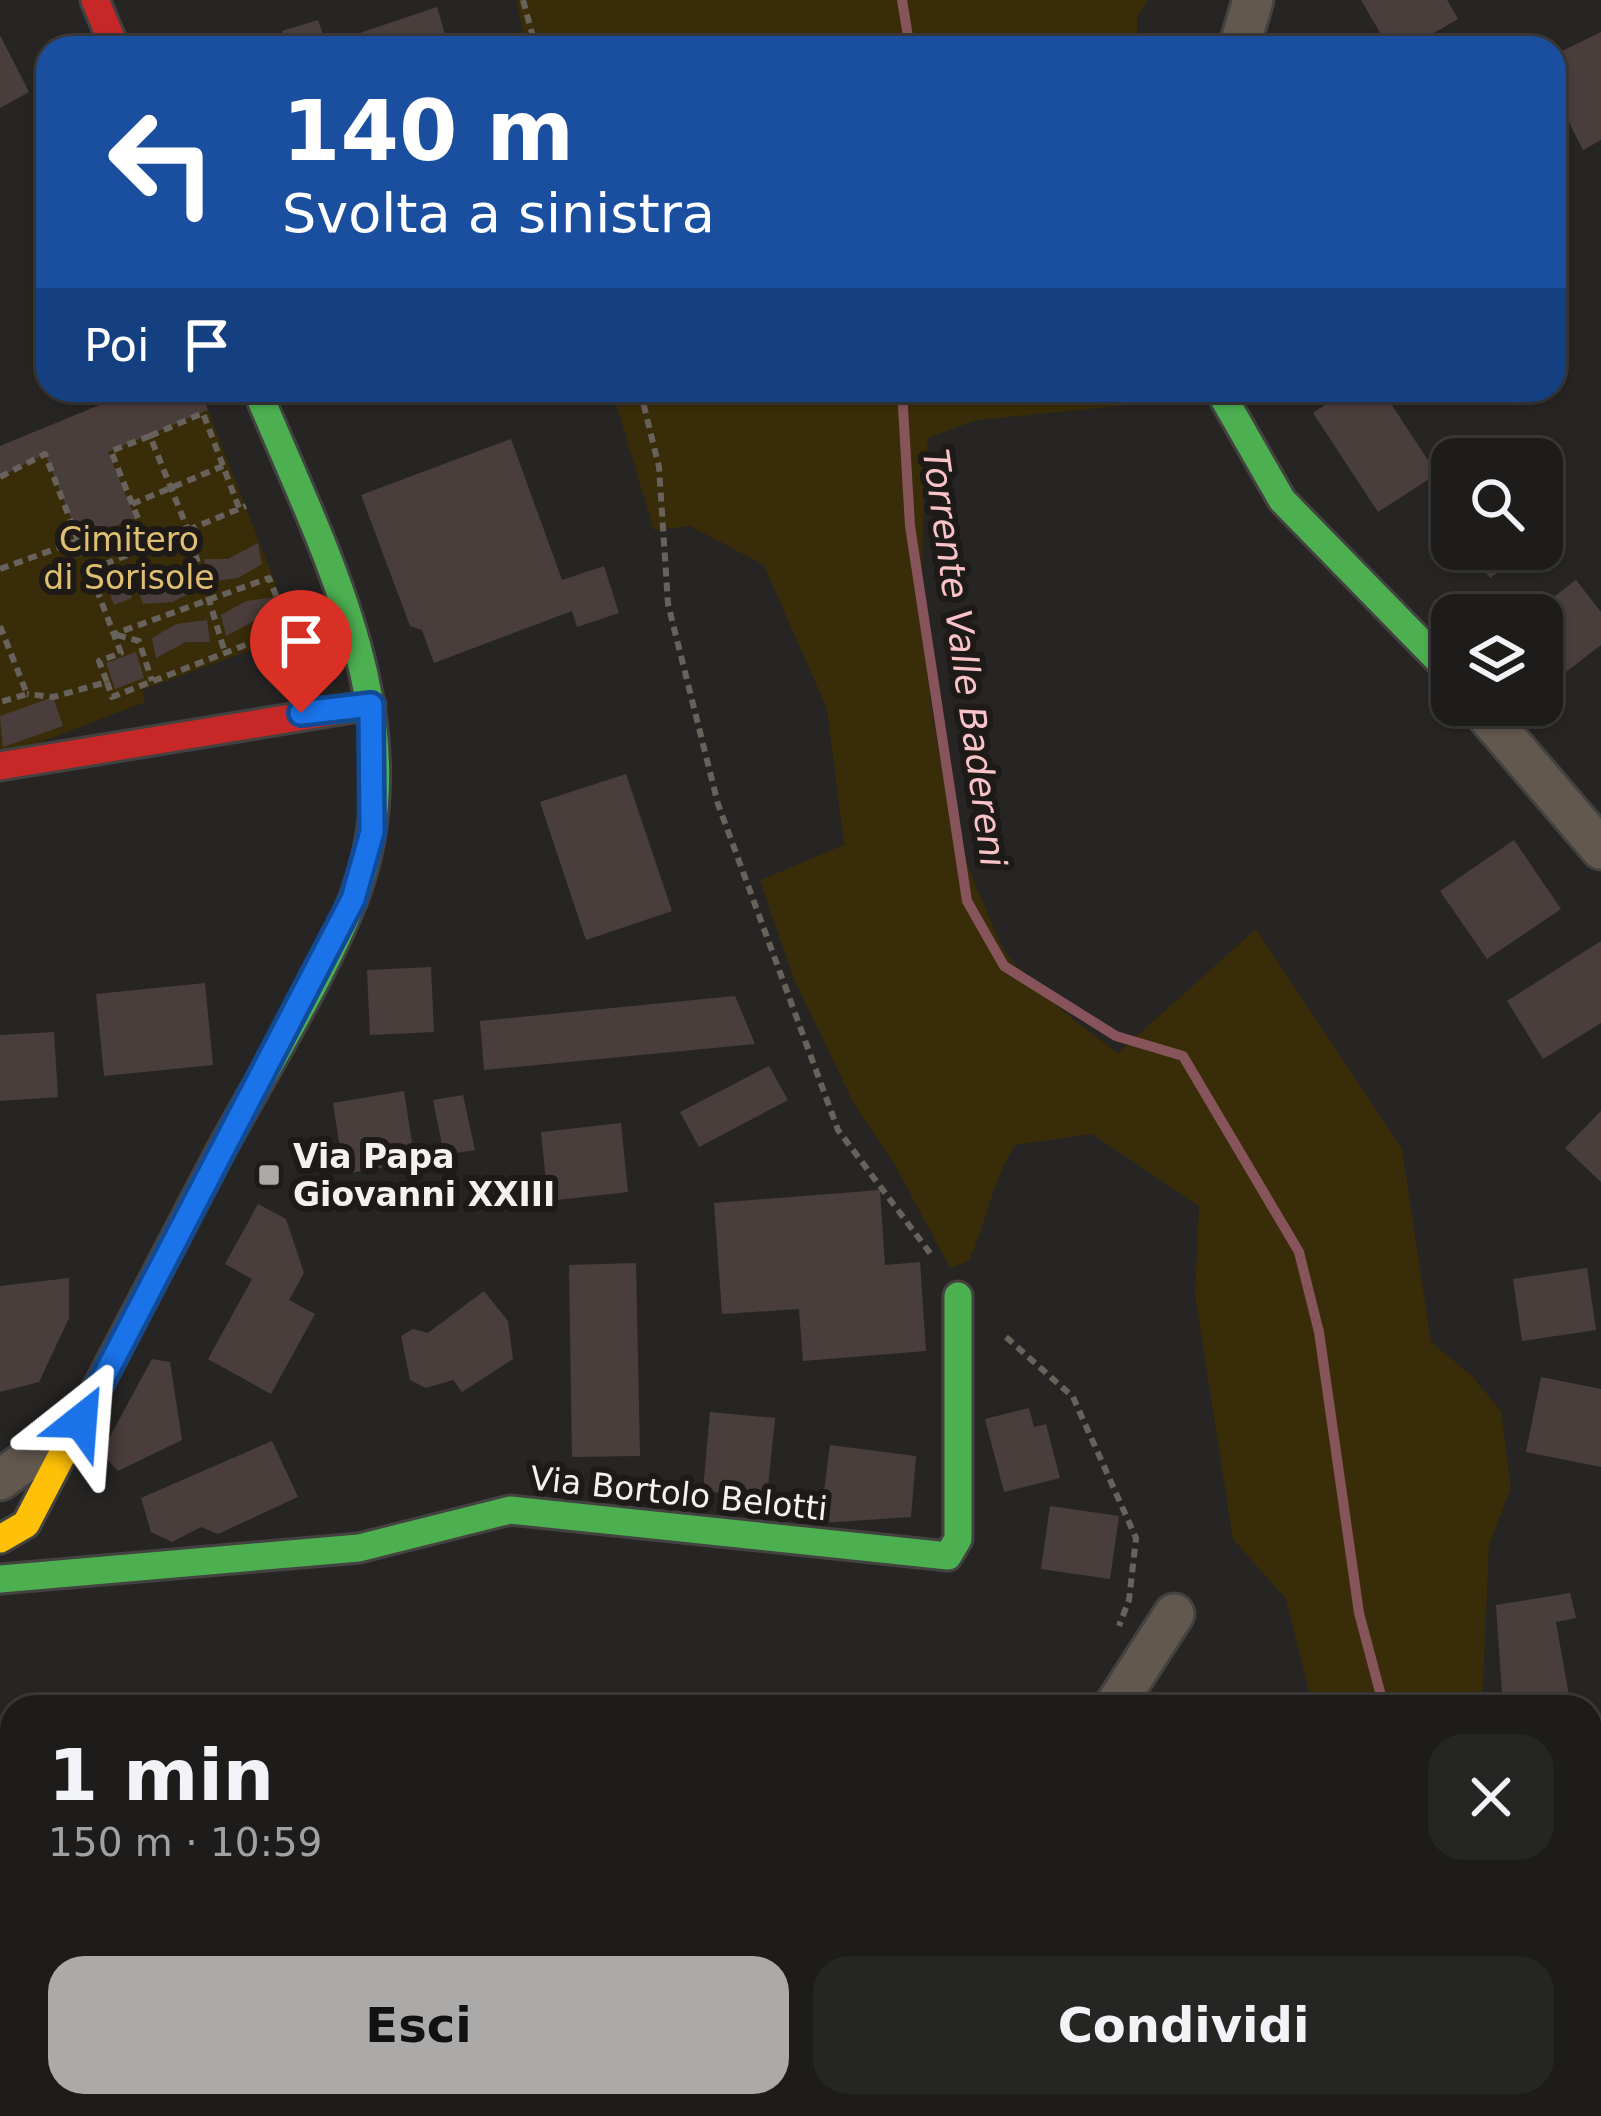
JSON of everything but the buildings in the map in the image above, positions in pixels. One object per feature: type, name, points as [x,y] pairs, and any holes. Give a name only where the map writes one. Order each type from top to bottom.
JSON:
[{"type":"street","points":[[95,0],[110,36]]},
{"type":"street","points":[[1242,36],[1253,0]]},
{"type":"street","points":[[0,1539],[26,1524],[81,1421],[353,899],[372,832],[371,705],[357,634],[261,402]]},
{"type":"street","points":[[1225,402],[1263,474],[1316,538],[1431,648]]},
{"type":"street","points":[[0,766],[371,705]]},
{"type":"street","points":[[1496,726],[1601,849]]},
{"type":"street","name":"Via Bortolo Belotti","points":[[0,1579],[359,1548],[510,1510],[948,1556],[958,1539],[958,1296]]},
{"type":"street","points":[[0,1480],[81,1421]]},
{"type":"street","points":[[1122,1695],[1174,1614]]},
{"type":"path","points":[[523,0],[533,36]]},
{"type":"path","points":[[643,402],[659,467],[668,604],[718,804],[838,1130],[895,1202],[958,1296],[1073,1397],[1136,1538],[1129,1600],[1113,1641]]},
{"type":"path","points":[[91,570],[188,530],[243,507],[203,413],[111,451],[149,546]]},
{"type":"path","points":[[150,436],[188,530],[225,653]]},
{"type":"path","points":[[0,477],[44,454],[121,653],[99,661],[112,697],[289,628],[269,578],[114,634]]},
{"type":"path","points":[[132,504],[223,466]]},
{"type":"path","points":[[0,569],[80,540]]},
{"type":"path","points":[[0,626],[27,694]]},
{"type":"path","points":[[114,634],[139,641],[152,681]]},
{"type":"path","points":[[0,702],[27,694],[53,698],[107,682]]},
{"type":"green space","points":[[516,0],[1148,0],[1137,17],[1137,36],[524,36]]},
{"type":"green space","name":"Cimitero di Sorisole","points":[[107,402],[205,402],[295,634],[142,690],[145,702],[0,758],[0,446]]},
{"type":"green space","points":[[616,402],[1159,402],[977,420],[928,438],[924,615],[936,738],[948,797],[964,854],[1004,951],[1032,983],[1089,1031],[1118,1053],[1256,929],[1402,1149],[1431,1342],[1472,1376],[1501,1411],[1511,1488],[1489,1545],[1483,1695],[1310,1695],[1286,1599],[1233,1539],[1195,1295],[1199,1206],[1092,1134],[1015,1145],[969,1261],[950,1268],[895,1165],[854,1104],[793,977],[760,880],[844,845],[827,709],[764,565],[690,526],[654,530]]},
{"type":"waterway","name":"Torrente Valle Badereni","points":[[902,0],[908,36]]},
{"type":"waterway","name":"Torrente Valle Badereni","points":[[903,402],[910,526],[967,901],[1004,966],[1116,1036],[1183,1056],[1299,1252],[1319,1332],[1359,1613],[1381,1695]]},
{"type":"traffic: fast","points":[[220,1152],[308,995],[353,900],[371,834],[376,769],[370,703],[355,639],[334,575],[262,402]]},
{"type":"traffic: fast","points":[[1226,402],[1282,500],[1431,653]]},
{"type":"traffic: fast","points":[[0,1579],[359,1548],[510,1510],[948,1556],[958,1539],[958,1296]]},
{"type":"traffic: slow","points":[[0,1539],[26,1524],[220,1152]]},
{"type":"traffic: jam","points":[[95,0],[110,36]]},
{"type":"traffic: jam","points":[[0,766],[371,705]]},
{"type":"place","name":"Via Papa Giovanni XXIII","points":[[269,1175]]},
{"type":"route","points":[[81,1421],[353,899],[372,832],[376,739],[371,705],[301,713]]}]
